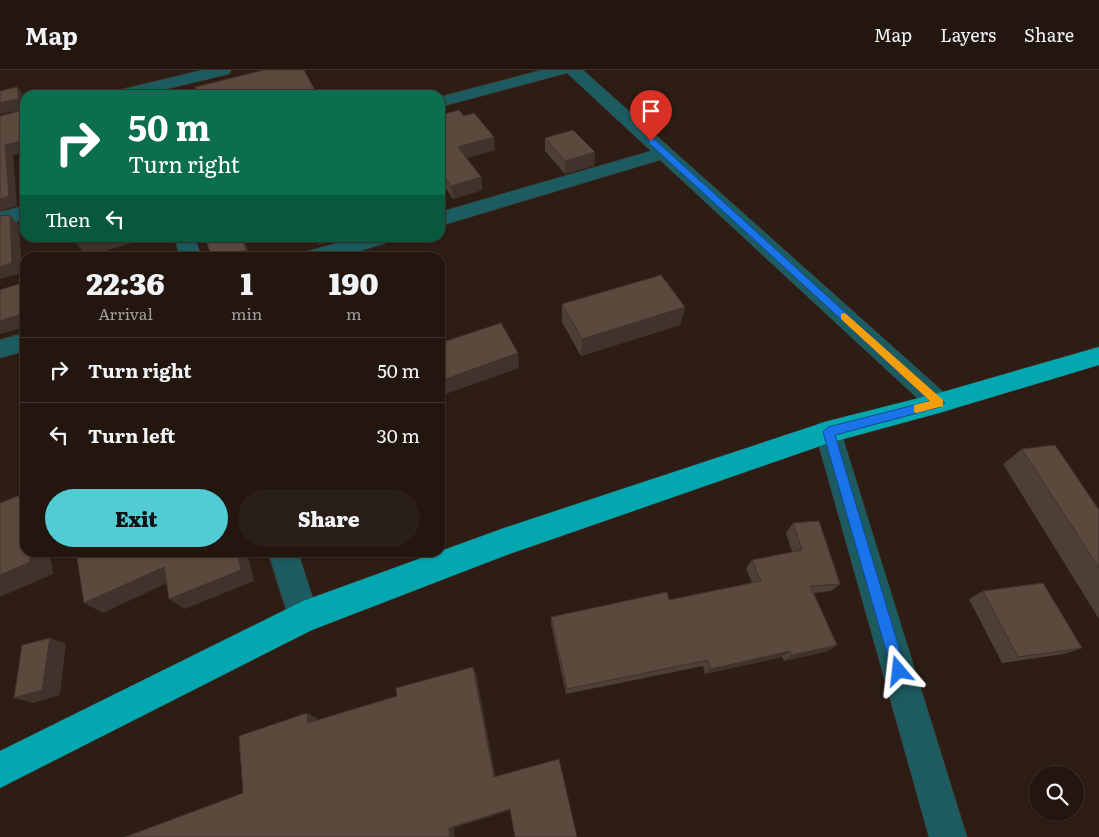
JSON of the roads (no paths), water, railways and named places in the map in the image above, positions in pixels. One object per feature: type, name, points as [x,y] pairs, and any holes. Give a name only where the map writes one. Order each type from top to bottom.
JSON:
[{"type":"highway","points":[[0,770],[303,617],[504,542],[828,432],[940,403],[1099,356]]},
{"type":"street","points":[[132,90],[224,70]]},
{"type":"street","points":[[445,101],[561,70]]},
{"type":"street","points":[[573,70],[940,403]]},
{"type":"street","points":[[445,218],[664,153]]},
{"type":"street","points":[[0,219],[20,214]]},
{"type":"street","points":[[330,252],[364,242]]},
{"type":"street","points":[[0,349],[20,343]]},
{"type":"street","points":[[828,432],[948,837]]},
{"type":"street","points":[[285,557],[303,617]]}]
